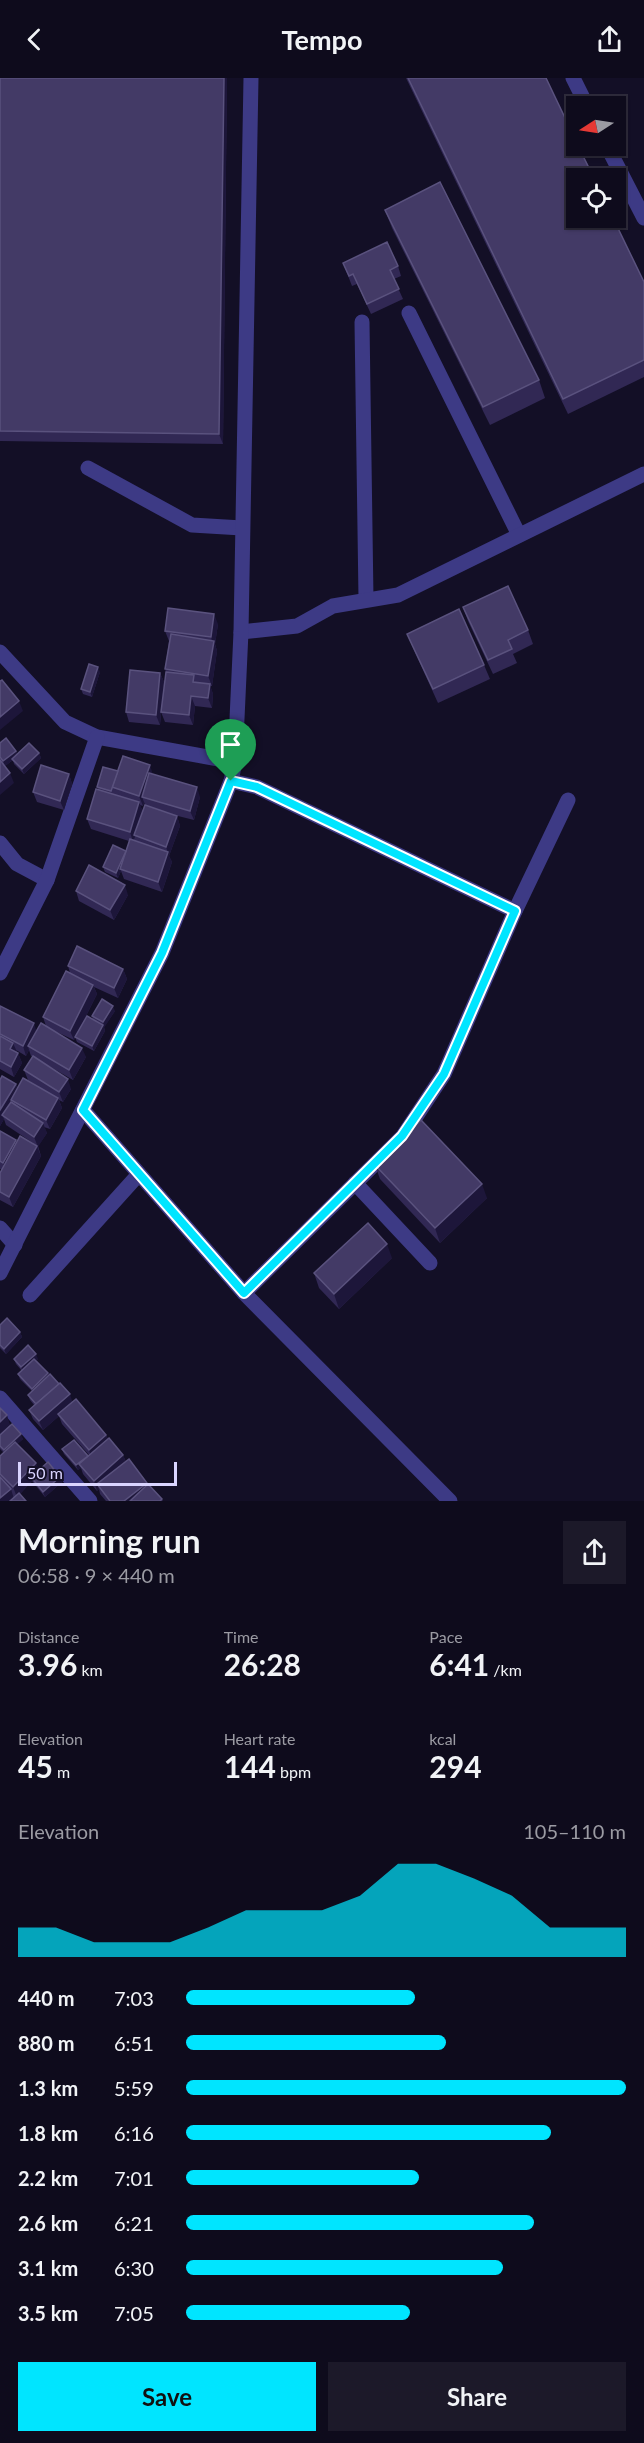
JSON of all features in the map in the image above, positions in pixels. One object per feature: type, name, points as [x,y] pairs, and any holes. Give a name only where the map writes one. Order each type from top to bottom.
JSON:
[{"type":"street","points":[[0,1273],[162,953],[231,781],[235,762],[241,632],[251,78]]},
{"type":"street","points":[[573,78],[582,96]]},
{"type":"street","points":[[612,156],[644,219]]},
{"type":"street","points":[[409,313],[519,535]]},
{"type":"street","points":[[362,322],[366,599]]},
{"type":"street","points":[[88,468],[192,525],[242,528]]},
{"type":"street","points":[[241,632],[297,626],[333,606],[398,595],[644,474]]},
{"type":"street","points":[[0,652],[65,722],[97,736],[235,762]]},
{"type":"street","points":[[0,973],[47,880],[97,736]]},
{"type":"street","points":[[231,781],[257,787],[515,911]]},
{"type":"street","points":[[244,1293],[402,1136],[444,1074],[515,911],[568,800]]},
{"type":"street","points":[[0,843],[17,864],[47,880]]},
{"type":"street","points":[[83,1110],[244,1293],[450,1501]]},
{"type":"street","points":[[30,1295],[139,1174]]},
{"type":"street","points":[[355,1183],[430,1263]]},
{"type":"street","points":[[0,1228],[15,1245]]},
{"type":"street","points":[[0,1398],[90,1501]]},
{"type":"building","points":[[0,78],[224,78],[219,434],[0,431]]},
{"type":"building","points":[[408,78],[546,78],[566,120],[566,156],[583,156],[589,168],[566,168],[566,228],[618,228],[644,282],[644,360],[563,399]]},
{"type":"building","points":[[440,182],[539,380],[483,407],[385,210]]},
{"type":"building","points":[[387,242],[398,266],[390,270],[399,289],[367,304],[353,274],[349,276],[343,263]]},
{"type":"building","points":[[508,586],[528,630],[508,640],[512,649],[488,660],[463,607]]},
{"type":"building","points":[[168,608],[214,614],[211,637],[165,631]]},
{"type":"building","points":[[459,609],[484,665],[433,689],[407,634]]},
{"type":"building","points":[[171,634],[214,641],[208,676],[165,669]]},
{"type":"building","points":[[89,664],[98,667],[90,692],[81,689]]},
{"type":"building","points":[[130,670],[160,673],[156,715],[126,712]]},
{"type":"building","points":[[166,672],[194,675],[193,682],[210,684],[208,698],[191,696],[189,715],[161,712]]},
{"type":"building","points":[[2,680],[19,701],[0,717],[0,681]]},
{"type":"building","points":[[6,738],[16,751],[3,761],[0,757],[0,743]]},
{"type":"building","points":[[29,743],[39,753],[22,769],[12,759]]},
{"type":"building","points":[[123,756],[150,765],[139,796],[112,787]]},
{"type":"building","points":[[0,760],[10,773],[0,782]]},
{"type":"building","points":[[41,765],[69,774],[60,801],[33,792]]},
{"type":"building","points":[[103,767],[118,771],[111,791],[97,787]]},
{"type":"building","points":[[149,773],[197,787],[190,811],[142,797]]},
{"type":"building","points":[[96,789],[139,802],[130,832],[87,819]]},
{"type":"building","points":[[145,805],[177,816],[166,847],[134,835]]},
{"type":"building","points":[[130,839],[168,852],[158,882],[120,869]]},
{"type":"building","points":[[113,845],[126,851],[116,873],[103,867]]},
{"type":"building","points":[[89,865],[125,885],[110,910],[76,891]]},
{"type":"building","points":[[77,946],[123,969],[114,988],[68,966]]},
{"type":"building","points":[[66,971],[93,985],[70,1031],[43,1017]]},
{"type":"building","points":[[102,999],[113,1006],[103,1022],[92,1016]]},
{"type":"building","points":[[0,1006],[34,1023],[23,1046],[0,1034]]},
{"type":"building","points":[[87,1016],[103,1025],[92,1046],[75,1037]]},
{"type":"building","points":[[41,1023],[82,1048],[69,1070],[28,1046]]},
{"type":"building","points":[[0,1036],[13,1043],[10,1049],[18,1053],[11,1067],[0,1061]]},
{"type":"building","points":[[33,1056],[68,1079],[59,1092],[24,1070]]},
{"type":"building","points":[[2,1076],[16,1084],[0,1110],[0,1080]]},
{"type":"building","points":[[23,1078],[58,1098],[46,1120],[11,1100]]},
{"type":"building","points":[[11,1102],[43,1123],[34,1137],[2,1115]]},
{"type":"building","points":[[421,1120],[482,1184],[435,1228],[375,1165]]},
{"type":"building","points":[[0,1131],[16,1140],[3,1163],[0,1161]]},
{"type":"building","points":[[20,1136],[37,1146],[9,1197],[0,1192],[0,1173]]},
{"type":"building","points":[[368,1223],[387,1244],[334,1294],[314,1273]]},
{"type":"building","points":[[7,1318],[20,1332],[4,1349],[0,1345],[0,1325]]},
{"type":"building","points":[[28,1345],[36,1354],[21,1367],[14,1359]]},
{"type":"building","points":[[34,1359],[48,1373],[32,1389],[18,1374]]},
{"type":"building","points":[[50,1374],[59,1384],[36,1404],[28,1395]]},
{"type":"building","points":[[60,1383],[70,1394],[39,1421],[29,1410]]},
{"type":"building","points":[[76,1399],[106,1435],[89,1450],[58,1414]]},
{"type":"building","points":[[0,1408],[7,1415],[0,1422]]},
{"type":"building","points":[[12,1424],[21,1434],[4,1450],[0,1446],[0,1435]]},
{"type":"building","points":[[109,1438],[123,1455],[94,1481],[79,1464]]},
{"type":"building","points":[[74,1440],[88,1456],[76,1465],[62,1449]]},
{"type":"building","points":[[15,1442],[36,1463],[13,1487],[0,1474],[0,1456]]},
{"type":"building","points":[[129,1459],[147,1483],[124,1501],[110,1501],[97,1484]]},
{"type":"building","points":[[48,1462],[60,1477],[43,1492],[31,1477]]},
{"type":"building","points":[[0,1477],[11,1489],[0,1498]]},
{"type":"building","points":[[148,1484],[162,1499],[160,1501],[130,1501]]},
{"type":"building","points":[[19,1493],[26,1501],[10,1501]]},
{"type":"route","points":[[231,781],[257,787],[515,911],[444,1074],[402,1136],[244,1293],[83,1110],[162,953],[231,781]]}]
